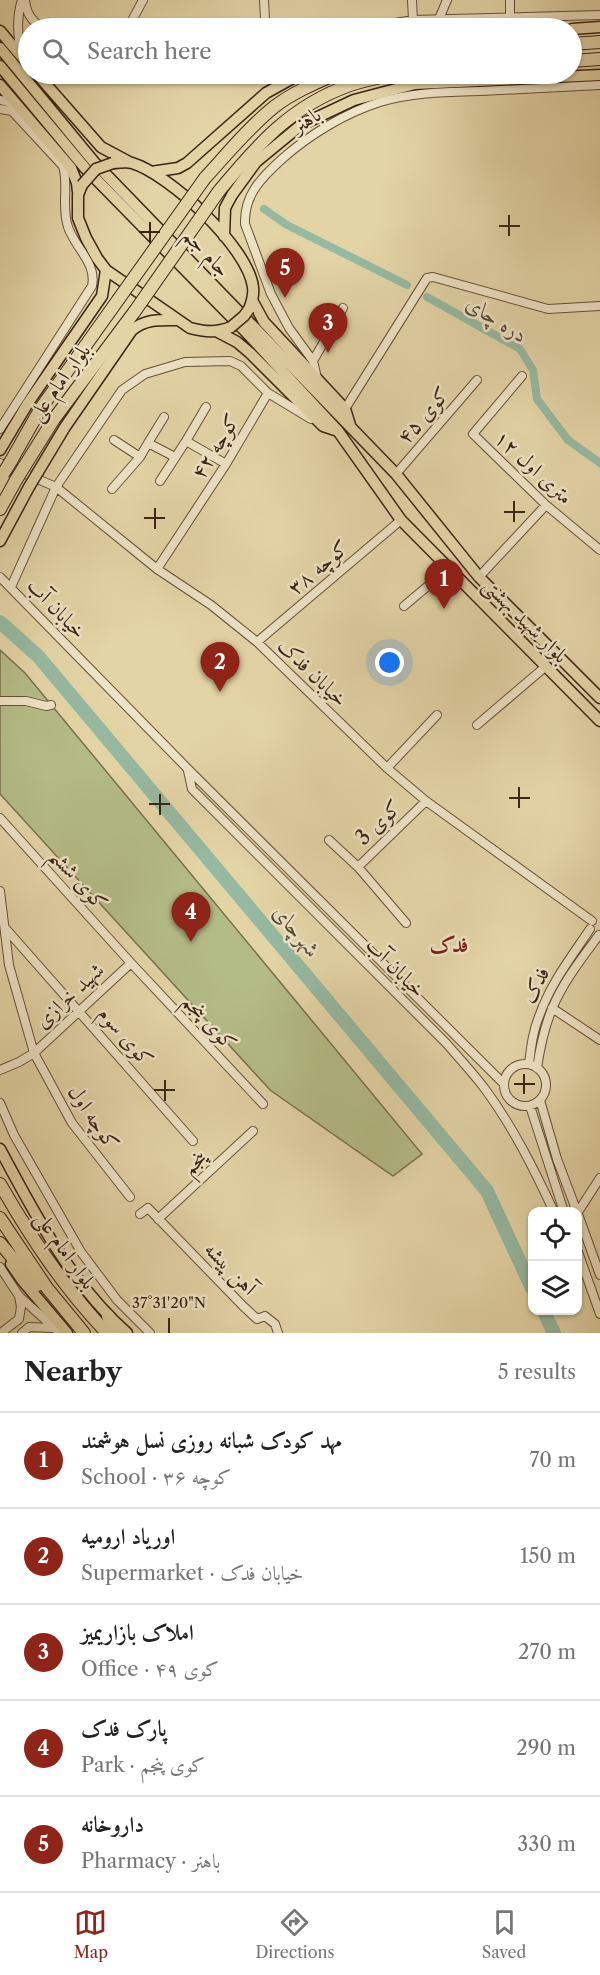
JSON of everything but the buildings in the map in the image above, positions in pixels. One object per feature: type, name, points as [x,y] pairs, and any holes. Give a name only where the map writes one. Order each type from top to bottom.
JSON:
[{"type":"highway","points":[[582,43],[600,42]]},
{"type":"highway","points":[[582,60],[600,59]]},
{"type":"highway","name":"بلوار امام علی","points":[[4,470],[41,408],[205,178],[243,136],[275,106],[311,84]]},
{"type":"highway","name":"بلوار امام علی","points":[[0,509],[54,419],[135,311],[219,191],[256,147],[286,120],[322,97],[355,84]]},
{"type":"highway","name":"بلوار امام علی","points":[[0,1184],[30,1237],[66,1287],[107,1333]]},
{"type":"highway","name":"بلوار امام علی","points":[[0,1218],[76,1330]]},
{"type":"highway","points":[[0,1244],[76,1330]]},
{"type":"highway","points":[[108,1316],[120,1333]]},
{"type":"main road","points":[[582,28],[600,27]]},
{"type":"main road","points":[[0,31],[18,51]]},
{"type":"main road","name":"جام جم","points":[[0,48],[18,70]]},
{"type":"main road","name":"جام جم","points":[[0,66],[85,168],[246,332],[338,431]]},
{"type":"main road","points":[[582,76],[600,75]]},
{"type":"main road","name":"جام جم","points":[[30,84],[94,162],[396,474]]},
{"type":"main road","points":[[46,84],[101,147],[151,172],[180,192],[212,221],[224,236],[250,277],[253,286],[251,305],[244,316],[231,327],[218,332]]},
{"type":"main road","points":[[151,172],[178,168],[186,164],[266,93],[282,84]]},
{"type":"main road","points":[[224,236],[225,208],[232,195],[256,162],[301,125],[354,100],[416,84]]},
{"type":"main road","points":[[0,85],[71,168],[80,190],[78,218],[86,238],[106,270],[190,328],[218,332],[237,342],[323,426],[338,431]]},
{"type":"main road","points":[[80,190],[96,169],[113,163],[129,162]]},
{"type":"main road","points":[[0,450],[28,403],[102,296],[106,270]]},
{"type":"main road","points":[[251,305],[345,409],[351,428]]},
{"type":"main road","points":[[0,541],[65,427],[132,330],[141,323],[154,320],[176,320]]},
{"type":"main road","name":"بلوار شهید بهشتی","points":[[338,431],[401,520],[600,721]]},
{"type":"main road","name":"بلوار شهید بهشتی","points":[[396,474],[479,577],[600,698]]},
{"type":"main road","points":[[0,1149],[33,1210],[65,1259],[108,1316],[127,1333]]},
{"type":"street","points":[[24,0],[31,18]]},
{"type":"street","points":[[18,18],[18,10],[24,0]]},
{"type":"street","points":[[133,18],[143,0]]},
{"type":"street","points":[[264,0],[265,18]]},
{"type":"street","points":[[412,0],[413,18]]},
{"type":"street","points":[[440,18],[447,0]]},
{"type":"street","points":[[510,0],[510,18],[600,15]]},
{"type":"street","name":"باهنر","points":[[318,380],[313,361],[290,328],[271,294],[245,224],[244,213],[251,192],[265,174],[316,133],[353,112],[379,102],[431,93],[600,85]]},
{"type":"street","points":[[0,100],[13,102],[21,108]]},
{"type":"street","points":[[0,109],[12,111],[63,166],[65,218],[73,240],[92,266],[94,274],[92,286],[0,429]]},
{"type":"street","points":[[345,409],[427,278],[433,277],[548,309],[600,306]]},
{"type":"street","points":[[313,361],[343,308]]},
{"type":"street","points":[[11,587],[56,487],[122,390],[145,374],[185,362],[230,361],[241,366],[268,393],[323,426]]},
{"type":"street","name":"۱۲ متری اول","points":[[522,376],[473,434],[546,505],[600,550]]},
{"type":"street","name":"کوی ۴۵","points":[[396,474],[477,380]]},
{"type":"street","name":"کوچه ۴۲","points":[[157,569],[226,464],[268,393]]},
{"type":"street","points":[[160,481],[206,407]]},
{"type":"street","points":[[112,489],[140,457],[164,417]]},
{"type":"street","points":[[114,440],[140,457]]},
{"type":"street","points":[[186,441],[226,464]]},
{"type":"street","points":[[148,443],[175,457]]},
{"type":"street","name":"خیابان فدک","points":[[4,470],[56,487],[157,569],[210,605],[257,642],[387,768],[426,801],[594,923],[592,932],[600,934]]},
{"type":"street","points":[[479,577],[546,505]]},
{"type":"street","name":"کوچه ۳۸","points":[[257,642],[401,520]]},
{"type":"street","points":[[404,606],[448,569]]},
{"type":"street","name":"خیابان آب","points":[[0,577],[188,769],[504,1084]]},
{"type":"street","points":[[477,724],[545,667]]},
{"type":"street","points":[[0,701],[26,700],[46,706],[51,705]]},
{"type":"street","points":[[387,768],[437,715]]},
{"type":"street","name":"خیابان آب","points":[[188,769],[192,789],[446,1043],[484,1088],[514,1134],[551,1207]]},
{"type":"street","name":"کوی 3","points":[[406,923],[358,867],[426,801]]},
{"type":"street","name":"کوی ششم","points":[[0,818],[131,963]]},
{"type":"street","points":[[329,840],[358,867]]},
{"type":"street","name":"کوچه اول","points":[[0,891],[9,965],[34,1053],[72,1124],[130,1197]]},
{"type":"street","name":"فدک","points":[[528,1065],[540,1013],[552,988],[594,923]]},
{"type":"street","name":"کوی سوم","points":[[6,929],[193,1141]]},
{"type":"street","name":"فدک","points":[[537,1068],[543,1035],[552,1008],[574,969],[600,934]]},
{"type":"street","name":"شهید خرازی","points":[[0,1070],[34,1053],[131,963]]},
{"type":"street","name":"کوی پنجم","points":[[131,963],[263,1104]]},
{"type":"street","points":[[552,1008],[600,1040]]},
{"type":"street","points":[[528,1065],[537,1068],[545,1080],[544,1094],[540,1100],[530,1106],[522,1106],[509,1099],[504,1084],[509,1071],[515,1067],[528,1065]]},
{"type":"street","points":[[540,1100],[557,1159],[575,1207]]},
{"type":"street","points":[[0,1103],[14,1136],[81,1252],[117,1300],[150,1333]]},
{"type":"street","points":[[530,1106],[562,1207]]},
{"type":"street","name":"پنجم","points":[[158,1219],[253,1131]]},
{"type":"street","points":[[580,1207],[600,1178]]},
{"type":"street","points":[[140,1214],[148,1208],[158,1219]]},
{"type":"street","name":"آهن پیشه","points":[[158,1219],[243,1306],[257,1319],[265,1317],[275,1324],[278,1333]]},
{"type":"street","points":[[582,1226],[600,1275]]},
{"type":"street","points":[[581,1261],[600,1314]]},
{"type":"street","points":[[0,1267],[19,1296],[56,1331]]},
{"type":"street","points":[[2,1333],[19,1318],[21,1307],[19,1296]]},
{"type":"street","points":[[22,1333],[29,1327],[56,1331]]},
{"type":"green space","points":[[0,650],[25,673],[422,1154],[393,1176],[270,1090],[0,794]]},
{"type":"waterway","name":"دره چای","points":[[264,209],[287,225],[407,285]]},
{"type":"waterway","name":"دره چای","points":[[427,297],[520,349],[533,370],[537,399],[568,440],[600,463]]},
{"type":"waterway","name":"شهرچای","points":[[0,622],[38,656],[487,1191],[528,1279]]},
{"type":"waterway","name":"شهرچای","points":[[545,1315],[554,1333]]},
{"type":"place","name":"داروخانه","points":[[285,298]]},
{"type":"place","name":"املاک بازاریمیز","points":[[328,353]]},
{"type":"place","name":"مهد کودک شبانه روزی نسل هوشمند","points":[[444,609]]},
{"type":"place","name":"اوریاد ارومیه","points":[[220,692]]},
{"type":"place","name":"پارک فدک","points":[[191,942]]},
{"type":"district","name":"فدک","points":[[449,944]]}]
